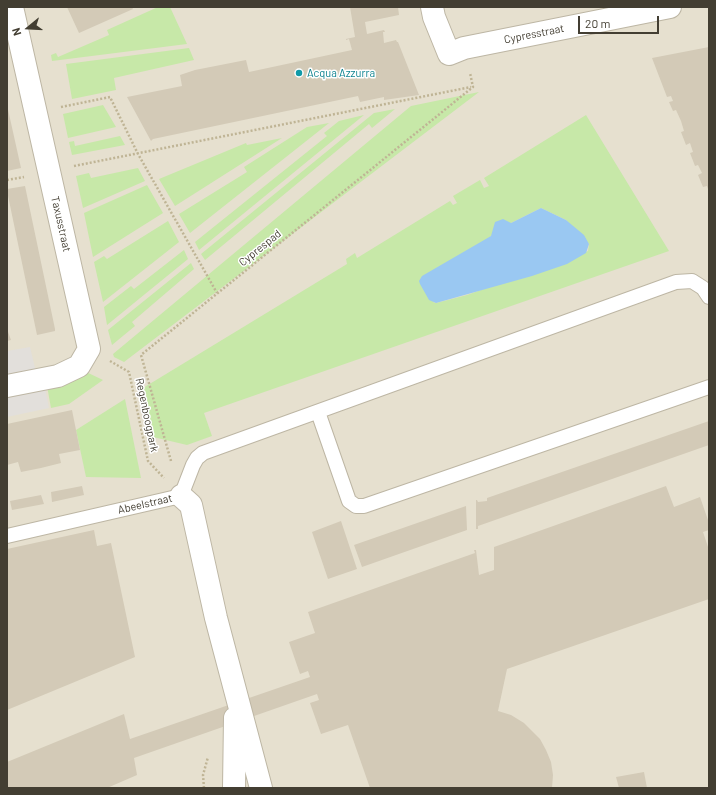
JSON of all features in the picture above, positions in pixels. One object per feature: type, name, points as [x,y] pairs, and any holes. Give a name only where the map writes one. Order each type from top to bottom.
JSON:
[{"type":"street","name":"Taxusstraat","points":[[12,7],[37,112],[89,349]]},
{"type":"street","name":"Cypresstraat","points":[[432,7],[434,17],[449,54],[464,48],[670,7]]},
{"type":"street","points":[[7,386],[58,376],[79,366],[89,349]]},
{"type":"street","name":"Abeelstraat","points":[[181,496],[191,505],[216,618],[261,788]]},
{"type":"street","name":"Abeelstraat","points":[[234,788],[235,691]]},
{"type":"lane","points":[[181,496],[192,465],[203,453],[676,282],[692,281],[703,288],[709,297]]},
{"type":"lane","points":[[318,412],[349,501],[356,506],[364,506],[709,387]]},
{"type":"lane","name":"Abeelstraat","points":[[7,536],[181,496]]},
{"type":"path","points":[[49,171],[473,87],[464,48]]},
{"type":"path","name":"Cyprespad","points":[[181,496],[141,355],[473,87]]},
{"type":"path","points":[[37,112],[110,97],[138,154],[217,293]]},
{"type":"path","name":"Regenboogpark","points":[[89,349],[129,372],[148,461],[181,496]]},
{"type":"path","points":[[204,788],[204,774],[209,751]]},
{"type":"shaded area","points":[[7,7],[709,7],[709,788],[7,788]]},
{"type":"shaded area","points":[[30,347],[35,368],[37,369],[7,375],[7,351]]},
{"type":"shaded area","points":[[45,388],[49,408],[7,417],[7,394]]},
{"type":"green space","points":[[158,7],[170,7],[187,44],[52,61],[51,55],[56,53],[58,57],[109,35],[107,30]]},
{"type":"green space","points":[[189,48],[194,60],[114,78],[116,90],[72,99],[66,64]]},
{"type":"green space","points":[[479,92],[124,362],[114,357],[113,354],[411,106]]},
{"type":"green space","points":[[103,105],[116,127],[68,138],[63,114]]},
{"type":"green space","points":[[395,109],[372,128],[369,124],[205,260],[201,254],[374,113]]},
{"type":"green space","points":[[364,115],[199,250],[195,242],[327,136],[324,133],[339,121]]},
{"type":"green space","points":[[586,115],[669,251],[204,413],[212,436],[187,445],[153,437],[143,388],[347,264],[346,259],[355,253],[357,258],[450,201],[453,205],[457,203],[453,196],[480,180],[484,188],[489,186],[484,178]],"holes":[[[541,208],[566,220],[589,244],[588,251],[467,295],[436,303],[433,302],[491,236],[511,223]]]},
{"type":"green space","points":[[329,123],[190,233],[179,214],[247,172],[244,167],[307,127]]},
{"type":"green space","points":[[120,136],[125,145],[72,155],[69,142],[74,141],[75,146]]},
{"type":"green space","points":[[282,138],[175,206],[159,179],[246,143],[247,145]]},
{"type":"green space","points":[[138,168],[145,181],[83,208],[76,176],[89,173],[91,178]]},
{"type":"green space","points":[[147,185],[163,213],[93,257],[84,213]]},
{"type":"green space","points":[[168,221],[179,242],[103,302],[94,262],[104,256],[107,259]]},
{"type":"green space","points":[[184,250],[188,259],[107,325],[104,307],[131,286],[134,289]]},
{"type":"green space","points":[[191,263],[194,269],[132,322],[135,326],[112,345],[108,330]]},
{"type":"green space","points":[[82,370],[103,380],[69,404],[51,408],[47,386]]},
{"type":"green space","points":[[125,399],[141,478],[86,477],[76,430]]},
{"type":"water","points":[[541,208],[566,220],[584,235],[589,244],[586,253],[567,264],[532,276],[436,303],[429,300],[419,281],[422,276],[491,236],[495,222],[503,219],[511,223]]},
{"type":"building","points":[[67,7],[132,7],[133,9],[79,33]]},
{"type":"building","name":"Acqua Azzurra","points":[[350,7],[398,7],[399,15],[365,22],[367,34],[384,30],[384,43],[396,40],[398,42],[419,95],[384,100],[384,97],[360,102],[358,96],[153,139],[151,141],[127,97],[182,86],[180,75],[195,70],[246,60],[249,72],[352,50],[349,39],[346,40],[346,39],[355,37]]},
{"type":"building","points":[[709,47],[709,192],[707,186],[703,187],[698,175],[702,173],[698,165],[695,166],[690,153],[693,152],[690,143],[686,145],[681,132],[684,131],[681,121],[676,110],[673,111],[669,102],[673,101],[671,96],[667,97],[652,58]]},
{"type":"building","points":[[7,105],[21,168],[7,171]]},
{"type":"building","points":[[25,186],[55,329],[55,331],[37,335],[7,191],[7,189]]},
{"type":"building","points":[[7,329],[11,340],[7,341]]},
{"type":"building","points":[[72,410],[80,450],[59,454],[61,463],[41,468],[21,472],[18,462],[7,465],[7,424]]},
{"type":"building","points":[[709,421],[709,445],[478,526],[478,529],[476,529],[476,500],[478,502],[487,501],[487,498]]},
{"type":"building","points":[[82,486],[84,495],[52,502],[51,492]]},
{"type":"building","points":[[666,486],[674,507],[700,497],[709,523],[709,530],[703,532],[709,550],[709,599],[507,669],[498,711],[511,715],[524,723],[540,739],[551,762],[553,775],[552,788],[370,788],[348,725],[321,734],[310,703],[319,700],[317,694],[134,758],[137,775],[107,788],[7,788],[7,762],[124,714],[130,739],[310,677],[308,671],[300,674],[289,642],[315,633],[308,612],[475,553],[474,550],[476,550],[479,575],[494,570],[494,547]]},
{"type":"building","points":[[41,495],[44,504],[12,510],[10,501]]},
{"type":"building","points":[[466,506],[467,530],[362,567],[354,545]]},
{"type":"building","points":[[341,521],[357,569],[328,579],[312,532]]},
{"type":"building","points":[[94,530],[97,546],[111,543],[135,657],[7,710],[7,549]]},
{"type":"building","points":[[644,772],[647,788],[619,788],[616,777]]},
{"type":"place","name":"Acqua Azzurra","points":[[299,73]]}]
